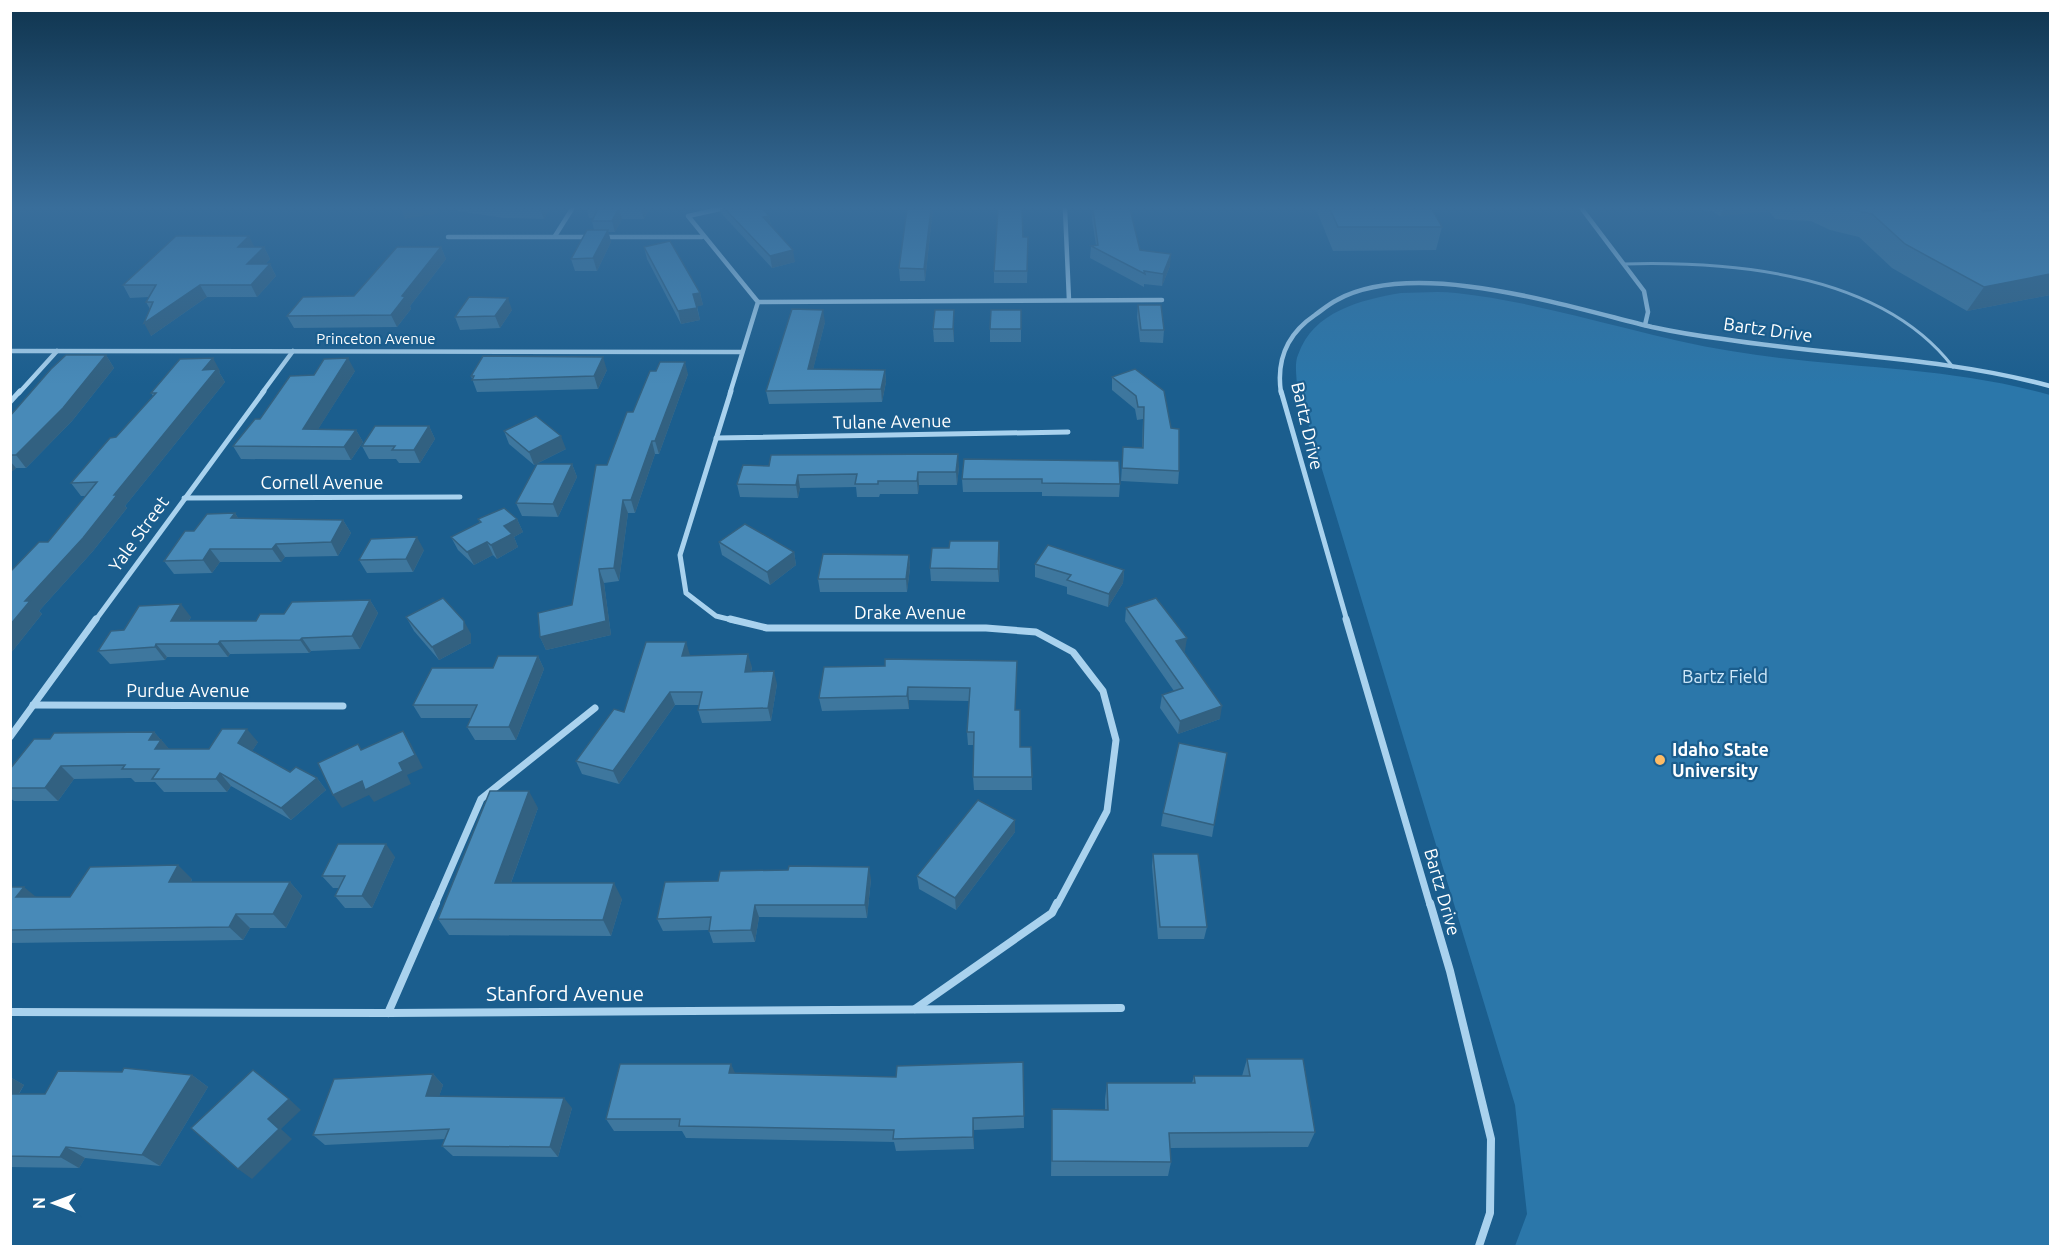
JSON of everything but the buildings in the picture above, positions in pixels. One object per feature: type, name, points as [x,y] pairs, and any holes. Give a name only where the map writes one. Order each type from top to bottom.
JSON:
[{"type":"street","points":[[728,268],[758,302],[1162,300]]},
{"type":"street","points":[[1068,268],[1069,300]]},
{"type":"street","points":[[1626,268],[1644,291],[1648,312],[1645,325]]},
{"type":"street","name":"Bartz Drive","points":[[1479,1246],[1490,1213],[1491,1139],[1450,971],[1289,426],[1280,384],[1281,356],[1295,331],[1332,300],[1364,289],[1437,284],[1483,288],[1645,325],[1756,345],[2019,376],[2050,386]]},
{"type":"street","name":"Drake Avenue","points":[[758,302],[680,555],[686,592],[716,616],[766,628],[986,628],[1036,633],[1073,652],[1103,691],[1116,740],[1107,811],[1052,913],[915,1009]]},
{"type":"street","name":"Princeton Avenue","points":[[10,351],[741,352]]},
{"type":"street","points":[[10,402],[57,351]]},
{"type":"street","name":"Yale Street","points":[[10,736],[293,351]]},
{"type":"street","name":"Tulane Avenue","points":[[716,438],[1068,432]]},
{"type":"street","name":"Cornell Avenue","points":[[184,498],[460,497]]},
{"type":"street","name":"Purdue Avenue","points":[[33,705],[343,706]]},
{"type":"street","points":[[388,1013],[481,799],[595,708]]},
{"type":"street","name":"Stanford Avenue","points":[[10,1012],[388,1013],[1121,1008]]},
{"type":"lane","points":[[1757,268],[1824,284],[1855,296],[1917,329],[1932,341],[1953,367]]},
{"type":"green space","name":"Bartz Field","points":[[1449,292],[1491,298],[1731,351],[1971,378],[2050,395],[2050,1246],[1515,1246],[1527,1214],[1515,1105],[1297,387],[1297,359],[1305,340],[1315,328],[1340,310],[1370,299],[1401,293]]},
{"type":"place","name":"Idaho State University","points":[[1660,760]]}]
